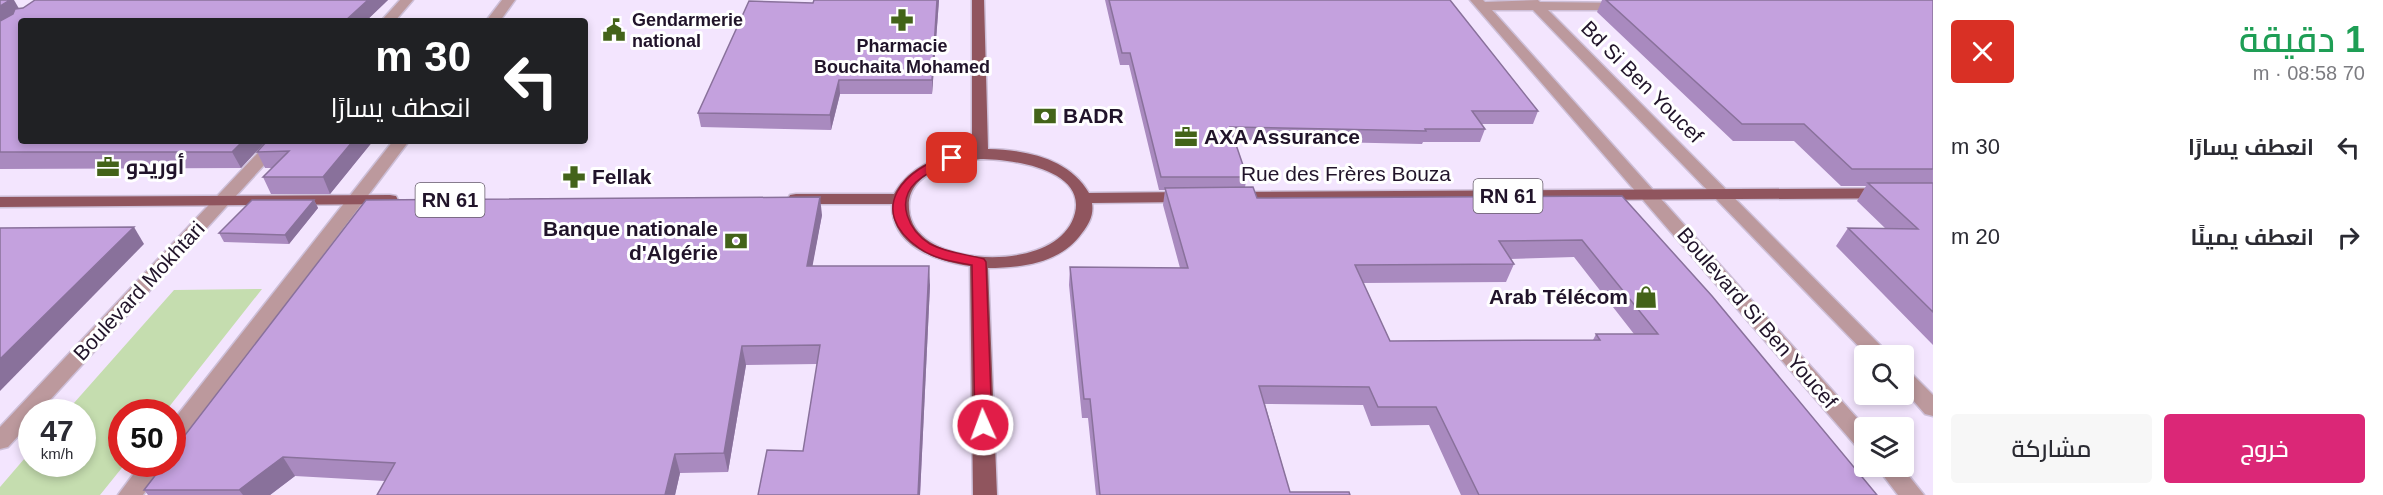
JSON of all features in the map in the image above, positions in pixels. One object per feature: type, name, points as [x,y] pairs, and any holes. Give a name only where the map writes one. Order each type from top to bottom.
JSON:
[{"type":"main road","points":[[978,0],[980,154]]},
{"type":"main road","points":[[980,154],[1008,155],[1034,160],[1056,169],[1074,182],[1084,198],[1085,218],[1073,237],[1049,253],[1016,261],[979,262],[950,256],[925,246],[908,231],[899,215],[899,198],[909,181],[927,168],[952,158],[980,154]]},
{"type":"main road","name":"Rue des Frères Bouza","points":[[1084,198],[1933,193]]},
{"type":"main road","points":[[781,199],[899,198]]},
{"type":"main road","name":"RN 61","points":[[0,202],[403,200]]},
{"type":"main road","points":[[979,262],[985,495]]},
{"type":"street","points":[[391,18],[407,0]]},
{"type":"street","points":[[495,18],[509,0]]},
{"type":"street","points":[[1479,3],[1634,6]]},
{"type":"street","points":[[1479,3],[1650,195]]},
{"type":"street","name":"Bd Si Ben Youcef","points":[[1534,3],[1723,194]]},
{"type":"street","name":"Boulevard Mokhtari","points":[[0,441],[275,144]]},
{"type":"street","points":[[186,421],[399,144]]},
{"type":"street","points":[[1723,194],[1870,345]]},
{"type":"street","name":"Boulevard Si Ben Youcef","points":[[1650,195],[1854,429]]},
{"type":"street","points":[[1914,388],[1933,408]]},
{"type":"street","points":[[130,495],[144,477]]},
{"type":"street","points":[[1896,477],[1912,495]]},
{"type":"green space","points":[[262,289],[175,399],[108,399],[108,477],[115,477],[100,495],[0,495],[0,487],[18,466],[18,477],[96,477],[96,399],[78,399],[174,290]]},
{"type":"building","points":[[0,0],[10,0],[0,6]]},
{"type":"building","points":[[35,0],[368,0],[348,18],[18,18],[18,144],[240,144],[232,152],[0,152],[0,21],[13,14],[15,9],[23,8]]},
{"type":"building","points":[[814,0],[937,0],[932,80],[839,80],[830,115],[698,113],[749,1],[813,3]]},
{"type":"building","points":[[1109,0],[1450,0],[1538,111],[1472,111],[1485,129],[1425,129],[1426,131],[1230,127],[1247,177],[1161,177],[1130,53],[1122,53]]},
{"type":"building","points":[[1606,0],[1933,0],[1933,169],[1852,169],[1804,124],[1742,124]]},
{"type":"building","points":[[264,144],[350,144],[323,177],[263,177],[289,151],[257,152]]},
{"type":"building","points":[[1868,183],[1933,183],[1933,312],[1848,228],[1918,229]]},
{"type":"building","points":[[1253,187],[1257,198],[1622,196],[1712,296],[1854,467],[1854,477],[1862,477],[1877,495],[1479,495],[1436,407],[1378,407],[1369,387],[1259,386],[1290,492],[1349,492],[1350,495],[1100,495],[1090,399],[1084,399],[1070,267],[1188,268],[1165,188]],"holes":[[[1582,240],[1658,334],[1596,334],[1600,340],[1390,341],[1355,265],[1514,264],[1499,241]]]},
{"type":"building","points":[[820,197],[807,266],[929,266],[918,495],[758,495],[767,450],[803,451],[820,345],[742,346],[724,453],[675,454],[665,495],[377,495],[395,463],[283,457],[239,490],[144,490],[154,477],[186,477],[186,434],[366,200]]},
{"type":"building","points":[[252,200],[314,200],[285,235],[219,233]]},
{"type":"building","points":[[134,227],[0,359],[0,228]]},
{"type":"place","name":"Pharmacie Bouchaita Mohamed","points":[[902,20]]},
{"type":"place","name":"Gendarmerie national","points":[[614,30]]},
{"type":"place","name":"BADR","points":[[1045,116]]},
{"type":"place","name":"AXA Assurance","points":[[1186,137]]},
{"type":"place","name":"أوريدو","points":[[108,167]]},
{"type":"place","name":"Fellak","points":[[574,177]]},
{"type":"place","name":"Banque nationale d'Algérie","points":[[736,241]]},
{"type":"place","name":"Arab Télécom","points":[[1646,297]]},
{"type":"route","points":[[952,158],[927,168],[909,181],[899,198],[899,215],[908,231],[925,246],[950,256],[979,262],[983,425]]}]
